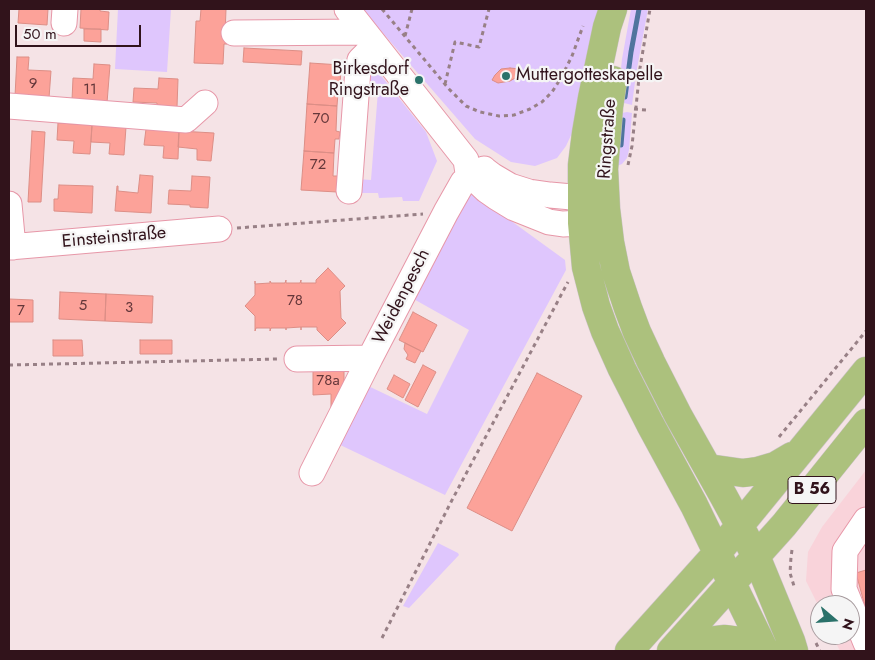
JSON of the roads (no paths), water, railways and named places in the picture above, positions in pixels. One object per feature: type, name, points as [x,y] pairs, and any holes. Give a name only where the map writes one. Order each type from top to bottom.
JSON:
[{"type":"main road","name":"Ringstraße","points":[[590,210],[582,165],[586,133],[607,27],[613,9]]},
{"type":"main road","name":"Ringstraße","points":[[590,210],[604,169],[609,107],[623,9]]},
{"type":"main road","points":[[590,210],[586,267],[596,306],[605,331],[622,370],[694,505],[765,650]]},
{"type":"main road","points":[[590,210],[610,242],[616,272],[637,332],[678,416],[756,556],[791,641],[805,647]]},
{"type":"main road","name":"B 56","points":[[629,651],[718,552],[866,371]]},
{"type":"main road","name":"B 56","points":[[672,651],[784,525],[866,424]]},
{"type":"main road","points":[[708,468],[743,473],[758,471],[775,466],[800,452]]},
{"type":"main road","points":[[672,651],[708,641],[725,639],[740,641],[765,650]]},
{"type":"street","points":[[347,9],[474,169],[486,190],[514,208],[549,222],[563,224],[590,210]]},
{"type":"street","points":[[234,33],[370,39]]},
{"type":"street","points":[[349,191],[358,69],[370,39]]},
{"type":"street","points":[[9,106],[186,120],[205,103]]},
{"type":"street","name":"Weidenpesch","points":[[297,359],[370,358],[446,212],[463,182],[474,169]]},
{"type":"street","points":[[9,204],[11,247]]},
{"type":"street","name":"Einsteinstraße","points":[[11,247],[219,230]]},
{"type":"street","points":[[312,474],[370,358]]},
{"type":"street","points":[[866,520],[845,551],[844,589],[866,643]]},
{"type":"waterway","points":[[625,97],[639,9]]},
{"type":"waterway","points":[[621,145],[623,120]]},
{"type":"place","name":"Muttergotteskapelle","points":[[506,76]]},
{"type":"place","name":"Birkesdorf Ringstraße","points":[[419,80]]}]
